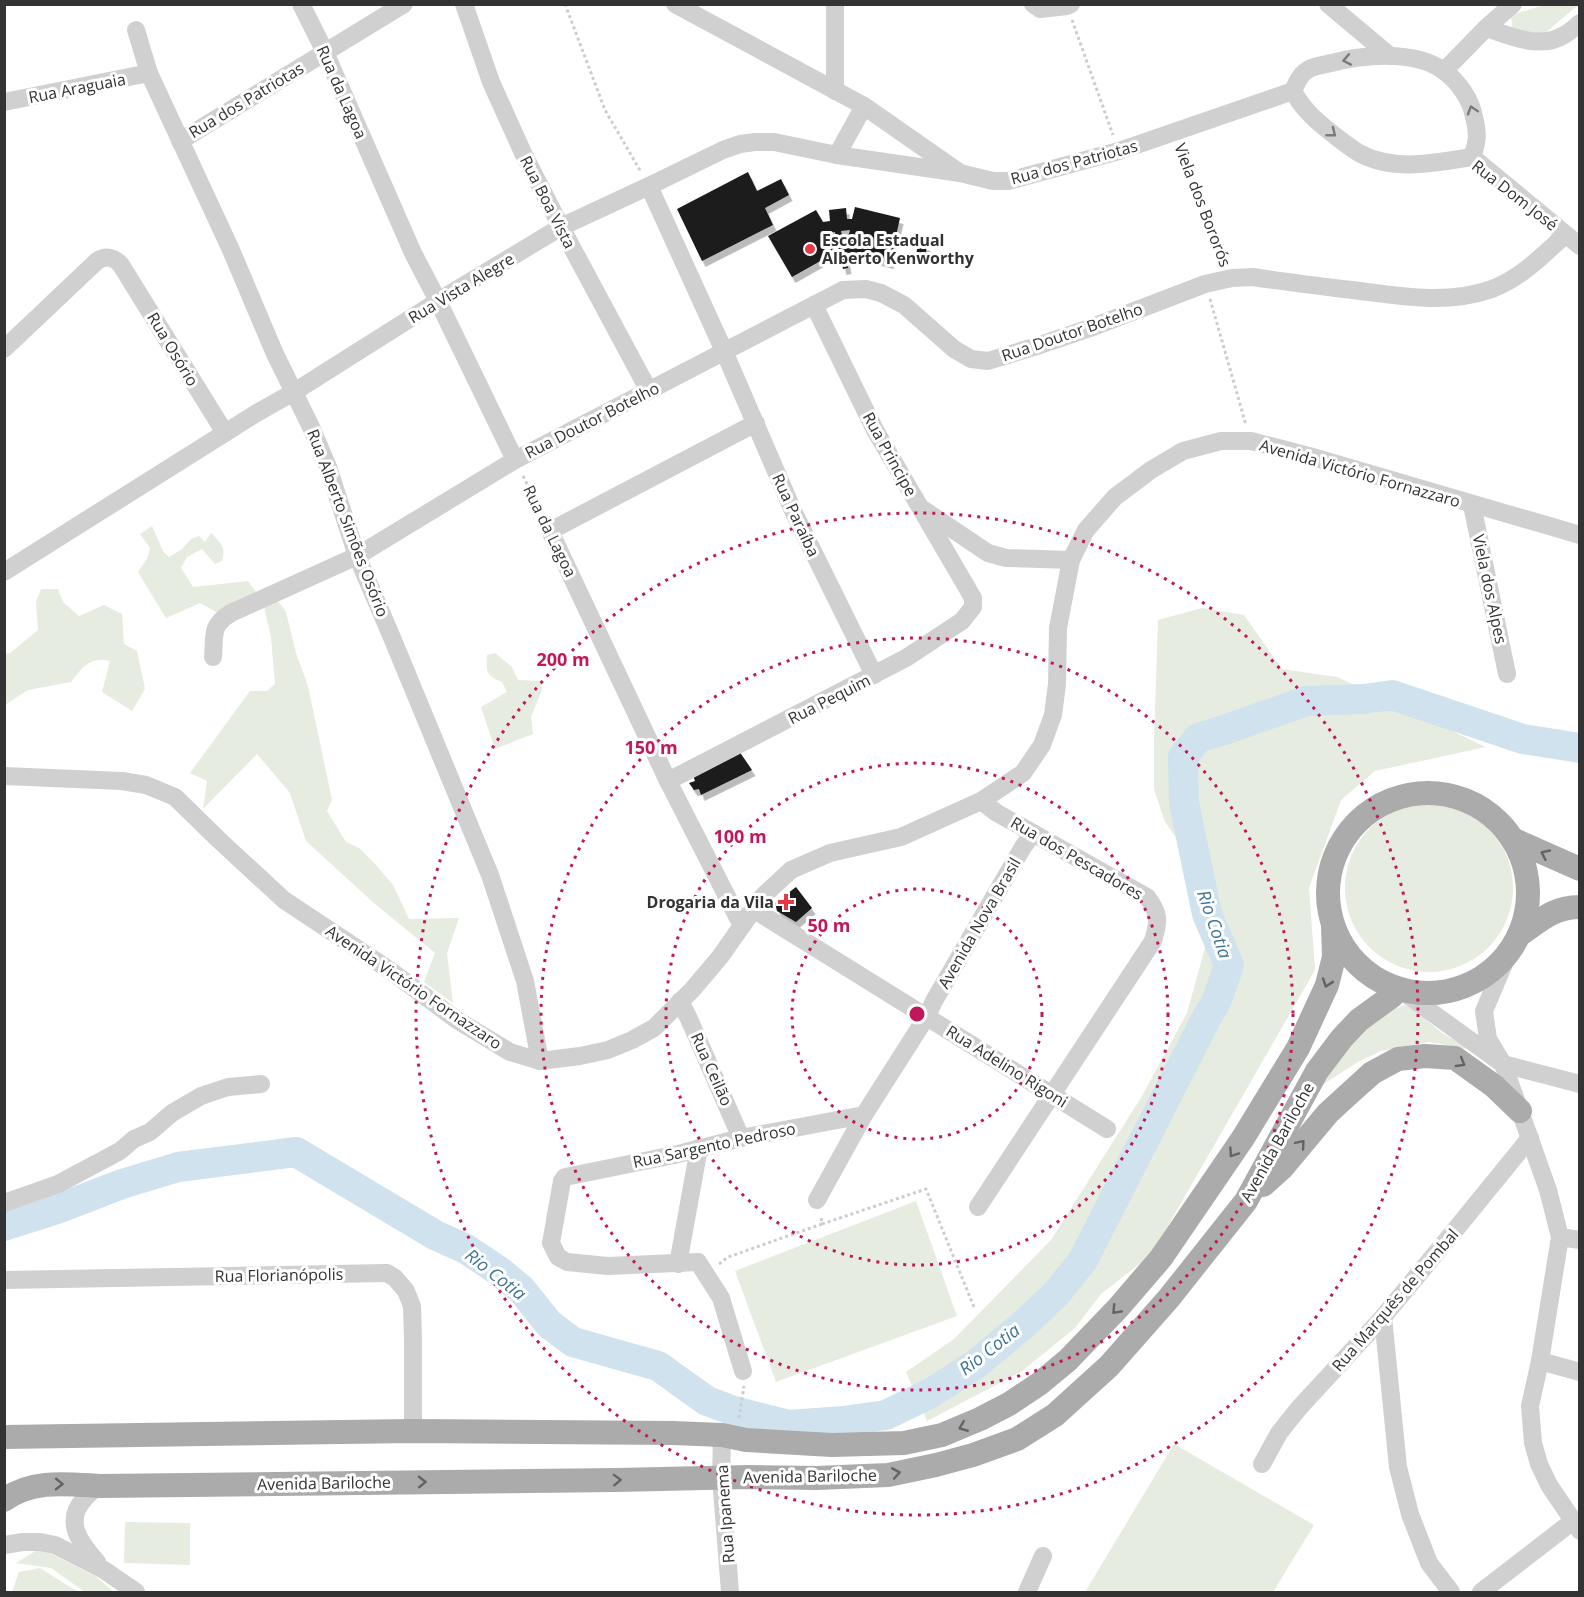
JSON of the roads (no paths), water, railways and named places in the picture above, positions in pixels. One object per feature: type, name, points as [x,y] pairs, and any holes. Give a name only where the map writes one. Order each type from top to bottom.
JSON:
[{"type":"main road","points":[[1514,944],[1527,911],[1528,886],[1523,861],[1512,839],[1496,820],[1477,806],[1455,797],[1431,793],[1407,795],[1384,803],[1364,816],[1347,834],[1335,855],[1329,878],[1328,902],[1333,926],[1349,954],[1372,977],[1400,991],[1424,994],[1448,992],[1470,985],[1490,973],[1514,944],[1551,912],[1571,907],[1580,908]]},
{"type":"main road","points":[[1512,839],[1580,869]]},
{"type":"main road","name":"Avenida Bariloche","points":[[4,1437],[413,1431],[673,1433],[832,1445],[903,1443],[942,1435],[980,1419],[1039,1384],[1068,1360],[1118,1308],[1161,1258],[1243,1138],[1290,1062],[1327,985],[1334,957],[1333,926]]},
{"type":"main road","name":"Avenida Bariloche","points":[[4,1500],[23,1490],[53,1484],[100,1486],[817,1478],[888,1475],[936,1466],[1017,1439],[1055,1415],[1109,1366],[1169,1298],[1246,1201],[1317,1071],[1359,1020],[1400,991]]},
{"type":"main road","points":[[1246,1201],[1282,1168],[1328,1113],[1350,1092],[1372,1074],[1398,1059],[1425,1056],[1455,1058],[1494,1086],[1520,1112]]},
{"type":"street","name":"Rua da Lagoa","points":[[301,4],[325,52],[413,253],[515,460]]},
{"type":"street","name":"Rua dos Patriotas","points":[[180,141],[404,4]]},
{"type":"street","name":"Rua Boa Vista","points":[[464,4],[491,82],[523,153],[649,391]]},
{"type":"street","points":[[835,4],[835,90]]},
{"type":"street","points":[[1033,4],[1040,9],[1069,5]]},
{"type":"street","points":[[1328,4],[1390,56]]},
{"type":"street","points":[[1444,71],[1513,4]]},
{"type":"street","name":"Rua dos Patriotas","points":[[682,7],[864,106],[960,173],[993,181],[1008,181],[1119,151],[1293,91]]},
{"type":"street","points":[[1486,28],[1521,39],[1544,42],[1563,36],[1580,23]]},
{"type":"street","name":"Rua Alberto Simões Osório","points":[[136,30],[149,73],[328,467],[357,556],[498,895],[525,981],[540,1061]]},
{"type":"street","points":[[1293,91],[1299,78],[1309,69],[1355,58],[1390,56],[1422,61],[1444,71],[1465,93],[1473,108],[1478,132],[1477,145],[1472,157]]},
{"type":"street","name":"Rua Araguaia","points":[[4,102],[149,73]]},
{"type":"street","name":"Rua Dom José","points":[[1293,91],[1301,105],[1315,120],[1359,153],[1375,159],[1408,165],[1472,157],[1572,241]]},
{"type":"street","points":[[837,155],[864,106]]},
{"type":"street","name":"Rua Vista Alegre","points":[[4,572],[438,301],[561,227],[723,150],[740,144],[774,142],[837,155],[960,173]]},
{"type":"street","name":"Rua Paraíba","points":[[650,186],[794,513],[874,675]]},
{"type":"street","name":"Rua Doutor Botelho","points":[[213,657],[216,625],[231,613],[357,556],[515,460],[843,290],[866,289],[881,293],[904,305],[954,349],[970,359],[988,361],[1090,328],[1205,284],[1232,278],[1253,278],[1415,298],[1474,294],[1494,288],[1515,277],[1572,241]]},
{"type":"street","name":"Rua Osório","points":[[4,349],[101,258],[108,257],[117,260],[225,433]]},
{"type":"street","name":"Rua Principe","points":[[814,305],[875,430],[973,598]]},
{"type":"street","name":"Rua da Lagoa","points":[[742,926],[668,781],[550,531],[756,423]]},
{"type":"street","name":"Avenida Victório Fornazzaro","points":[[4,776],[122,781],[146,785],[175,797],[284,900],[388,969],[457,1020],[510,1052],[540,1061],[580,1056],[608,1050],[654,1028],[720,957],[763,896],[791,870],[830,853],[901,837],[981,801],[1023,773],[1042,745],[1053,714],[1057,684],[1058,628],[1071,560],[1086,530],[1115,497],[1151,470],[1183,451],[1221,441],[1251,441],[1580,535]]},
{"type":"street","name":"Viela dos Alpes","points":[[1472,505],[1507,674]]},
{"type":"street","points":[[920,507],[988,553],[1006,558],[1071,560]]},
{"type":"street","name":"Rua Pequim","points":[[668,781],[906,658],[962,621],[973,607],[973,598]]},
{"type":"street","name":"Rua dos Pescadores","points":[[981,801],[997,813],[1147,897],[1158,916],[1153,941],[1053,1094]]},
{"type":"street","name":"Avenida Nova Brasil","points":[[818,1200],[864,1115],[927,1016],[1033,833]]},
{"type":"street","name":"Rua Adelino Rigoni","points":[[753,909],[1107,1129]]},
{"type":"street","points":[[1481,1593],[1577,1524],[1549,1485],[1539,1464],[1533,1443],[1530,1406],[1540,1360],[1560,1237],[1548,1190],[1530,1138],[1503,1064],[1488,1039],[1485,1011],[1514,944]]},
{"type":"street","points":[[1400,991],[1503,1064],[1580,1084]]},
{"type":"street","name":"Rua Ceilão","points":[[680,1001],[741,1138]]},
{"type":"street","points":[[4,1203],[58,1184],[120,1152],[134,1139],[150,1132],[172,1113],[201,1096],[228,1087],[261,1084]]},
{"type":"street","points":[[978,1207],[1053,1094]]},
{"type":"street","name":"Rua Sargento Pedroso","points":[[678,1264],[608,1266],[567,1262],[558,1257],[551,1243],[562,1181],[565,1177],[674,1155],[741,1138],[864,1115]]},
{"type":"street","name":"Rua Marquês de Pombal","points":[[1262,1464],[1279,1433],[1299,1408],[1383,1317],[1530,1138]]},
{"type":"street","points":[[699,1148],[678,1264],[698,1262],[721,1298],[743,1371]]},
{"type":"street","points":[[1560,1237],[1580,1240]]},
{"type":"street","name":"Rua Florianópolis","points":[[4,1280],[387,1273],[395,1278],[405,1291],[412,1306],[413,1431]]},
{"type":"street","points":[[1383,1317],[1398,1467],[1410,1514],[1429,1563],[1451,1593]]},
{"type":"street","points":[[1540,1360],[1580,1372]]},
{"type":"street","name":"Rua Ipanema","points":[[722,1435],[721,1478],[730,1593]]},
{"type":"street","points":[[100,1486],[85,1497],[78,1507],[74,1516],[74,1526],[86,1550],[104,1570]]},
{"type":"street","points":[[4,1545],[31,1542],[55,1545],[104,1570],[136,1593]]},
{"type":"street","points":[[1027,1593],[1043,1556]]},
{"type":"waterway","name":"Rio Cotia","points":[[4,1226],[122,1184],[178,1167],[296,1152],[435,1235],[466,1249],[499,1271],[521,1289],[549,1324],[573,1342],[658,1366],[707,1401],[734,1411],[789,1425],[886,1415],[931,1393],[976,1364],[1056,1294],[1083,1260],[1217,1000],[1229,965],[1207,914],[1184,803],[1183,757],[1198,738],[1307,701],[1364,699],[1392,695],[1523,739],[1580,748]]},
{"type":"place","name":"Escola Estadual Alberto Kenworthy","points":[[810,249]]},
{"type":"place","name":"Drogaria da Vila","points":[[786,902]]}]
